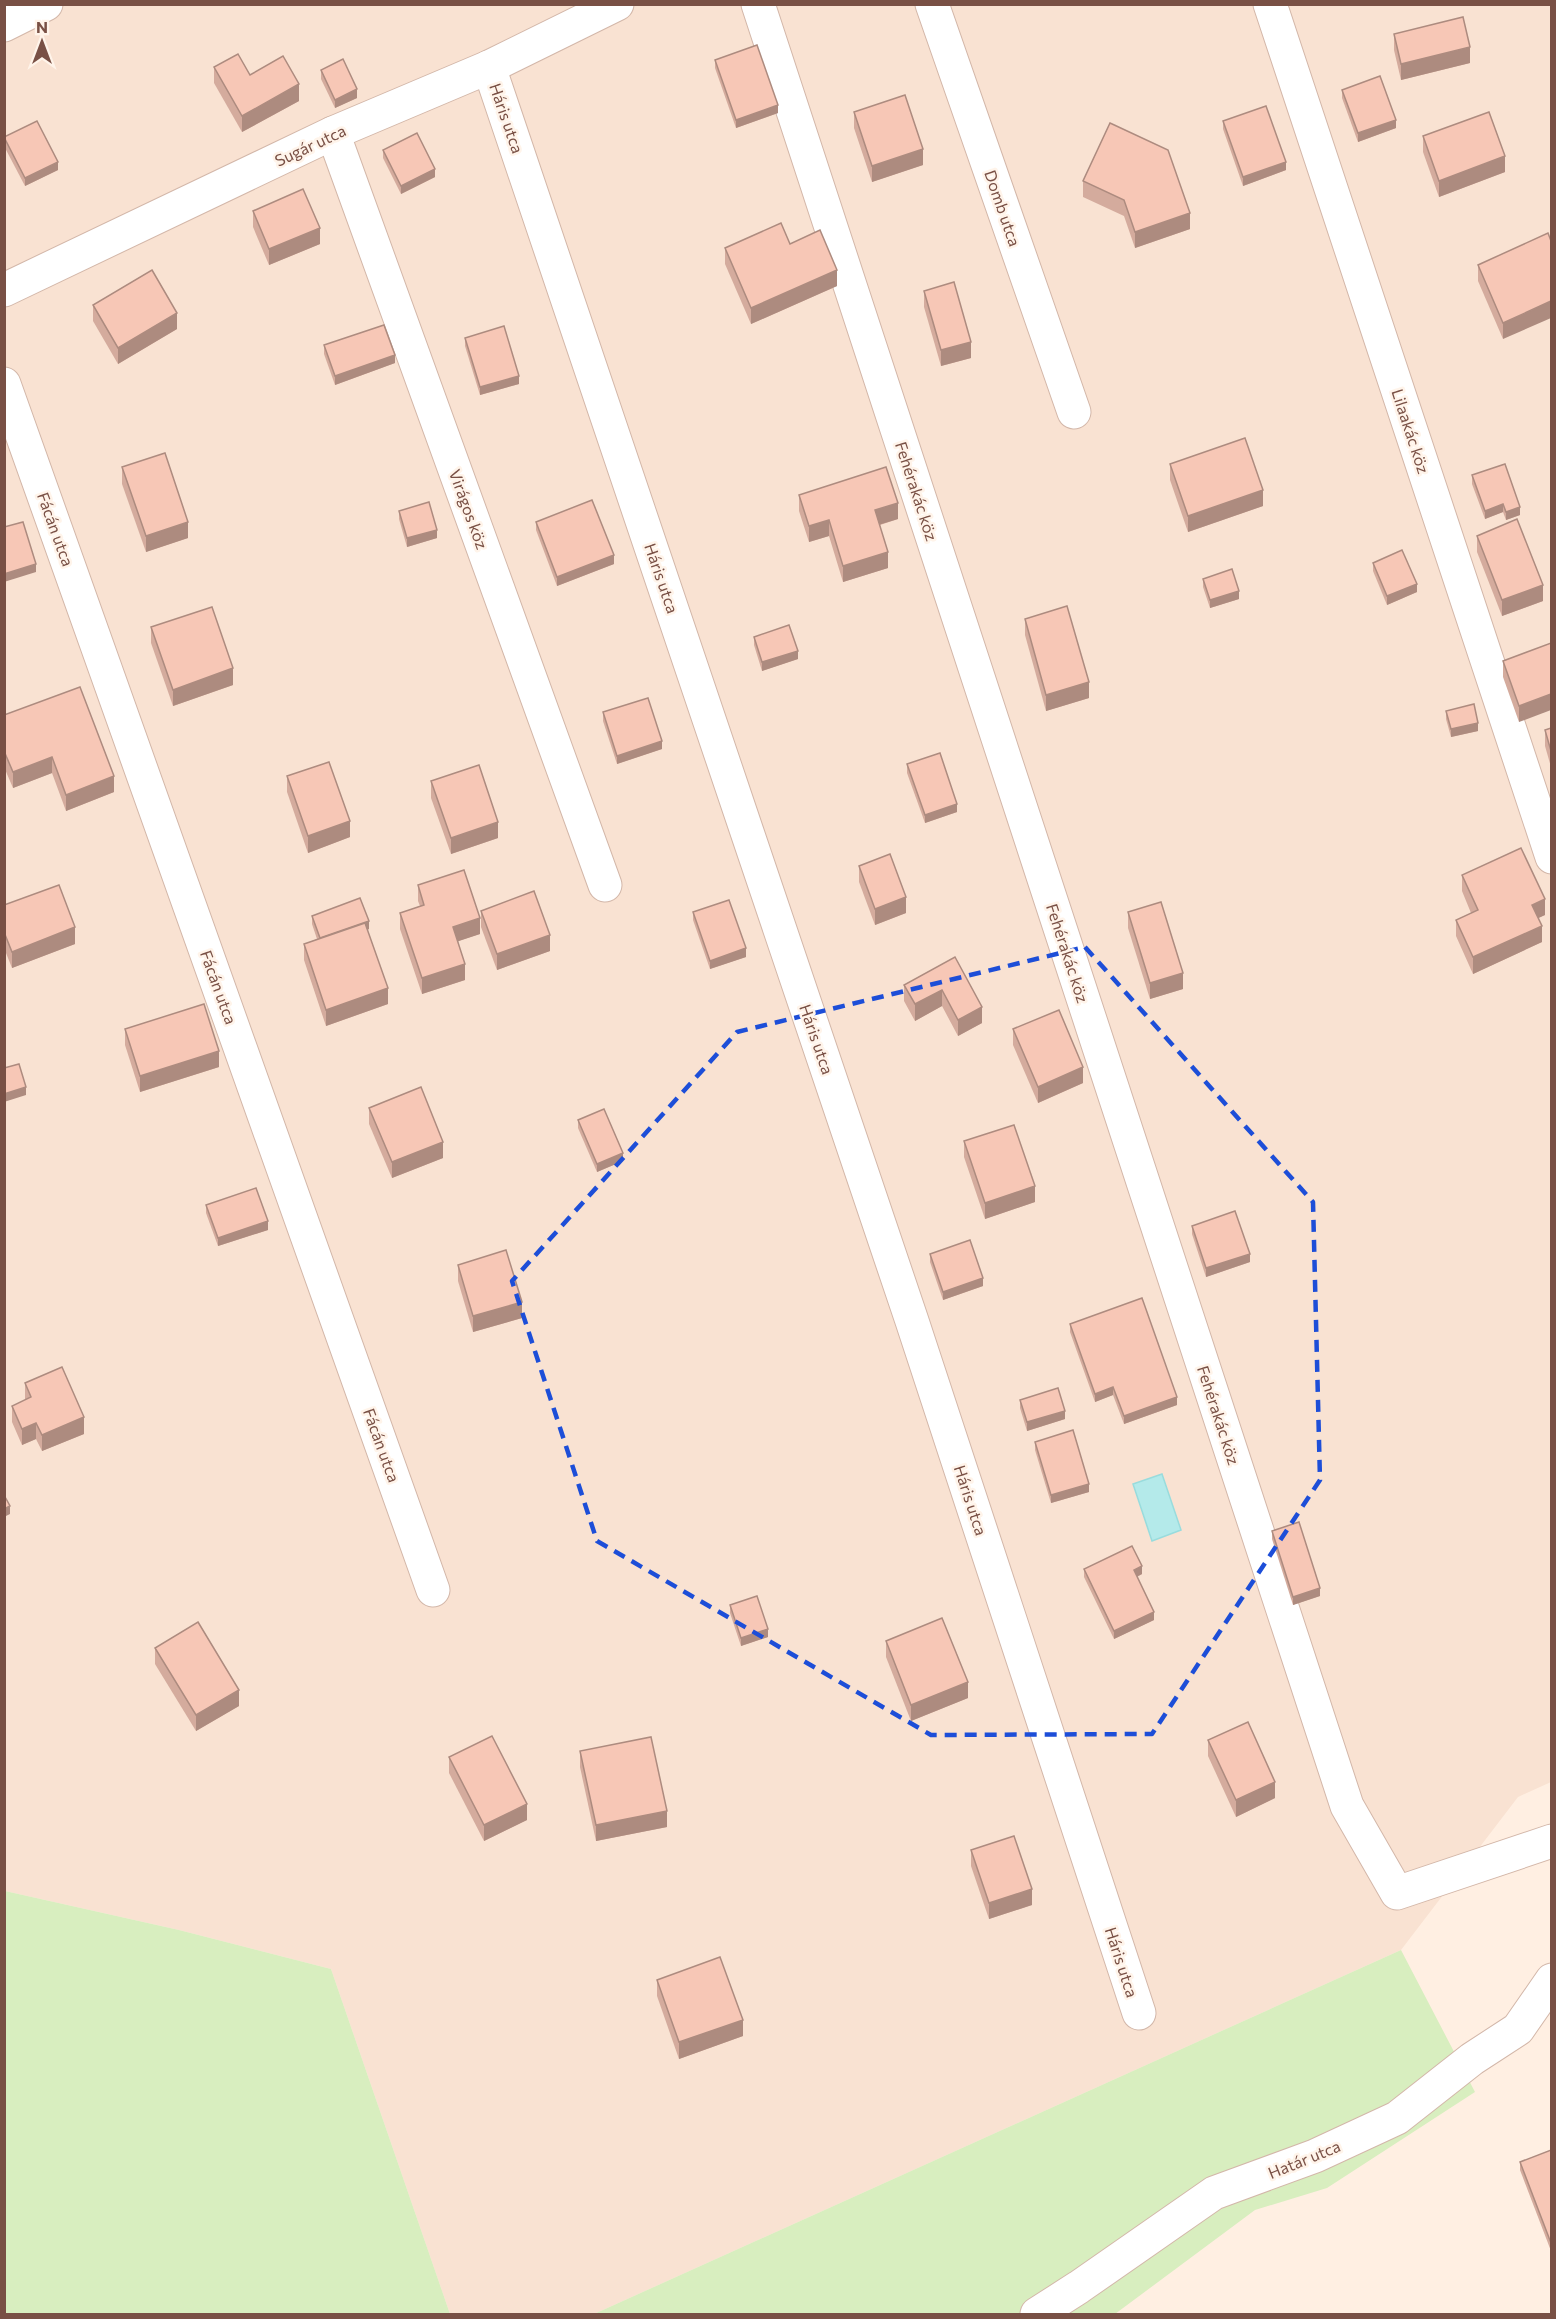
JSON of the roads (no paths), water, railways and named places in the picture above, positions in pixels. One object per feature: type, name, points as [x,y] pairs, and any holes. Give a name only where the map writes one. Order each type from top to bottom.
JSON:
[{"type":"street","points":[[4,25],[46,4]]},
{"type":"street","name":"Sugár utca","points":[[4,290],[333,133],[489,67],[617,4]]},
{"type":"street","name":"Fehérakác köz","points":[[758,4],[1347,1806],[1396,1893],[1551,1841]]},
{"type":"street","name":"Domb utca","points":[[932,4],[1074,412]]},
{"type":"street","name":"Lilaakác köz","points":[[1270,4],[1551,857]]},
{"type":"street","name":"Háris utca","points":[[489,67],[908,1310],[1139,2013]]},
{"type":"street","name":"Virágos köz","points":[[333,133],[605,885]]},
{"type":"street","name":"Fácán utca","points":[[4,384],[433,1590]]},
{"type":"street","name":"Határ utca","points":[[1037,2314],[1079,2288],[1214,2193],[1316,2156],[1397,2118],[1472,2059],[1518,2029],[1551,1980]]},
{"type":"water","points":[[1162,1474],[1181,1530],[1152,1541],[1133,1484]]}]
